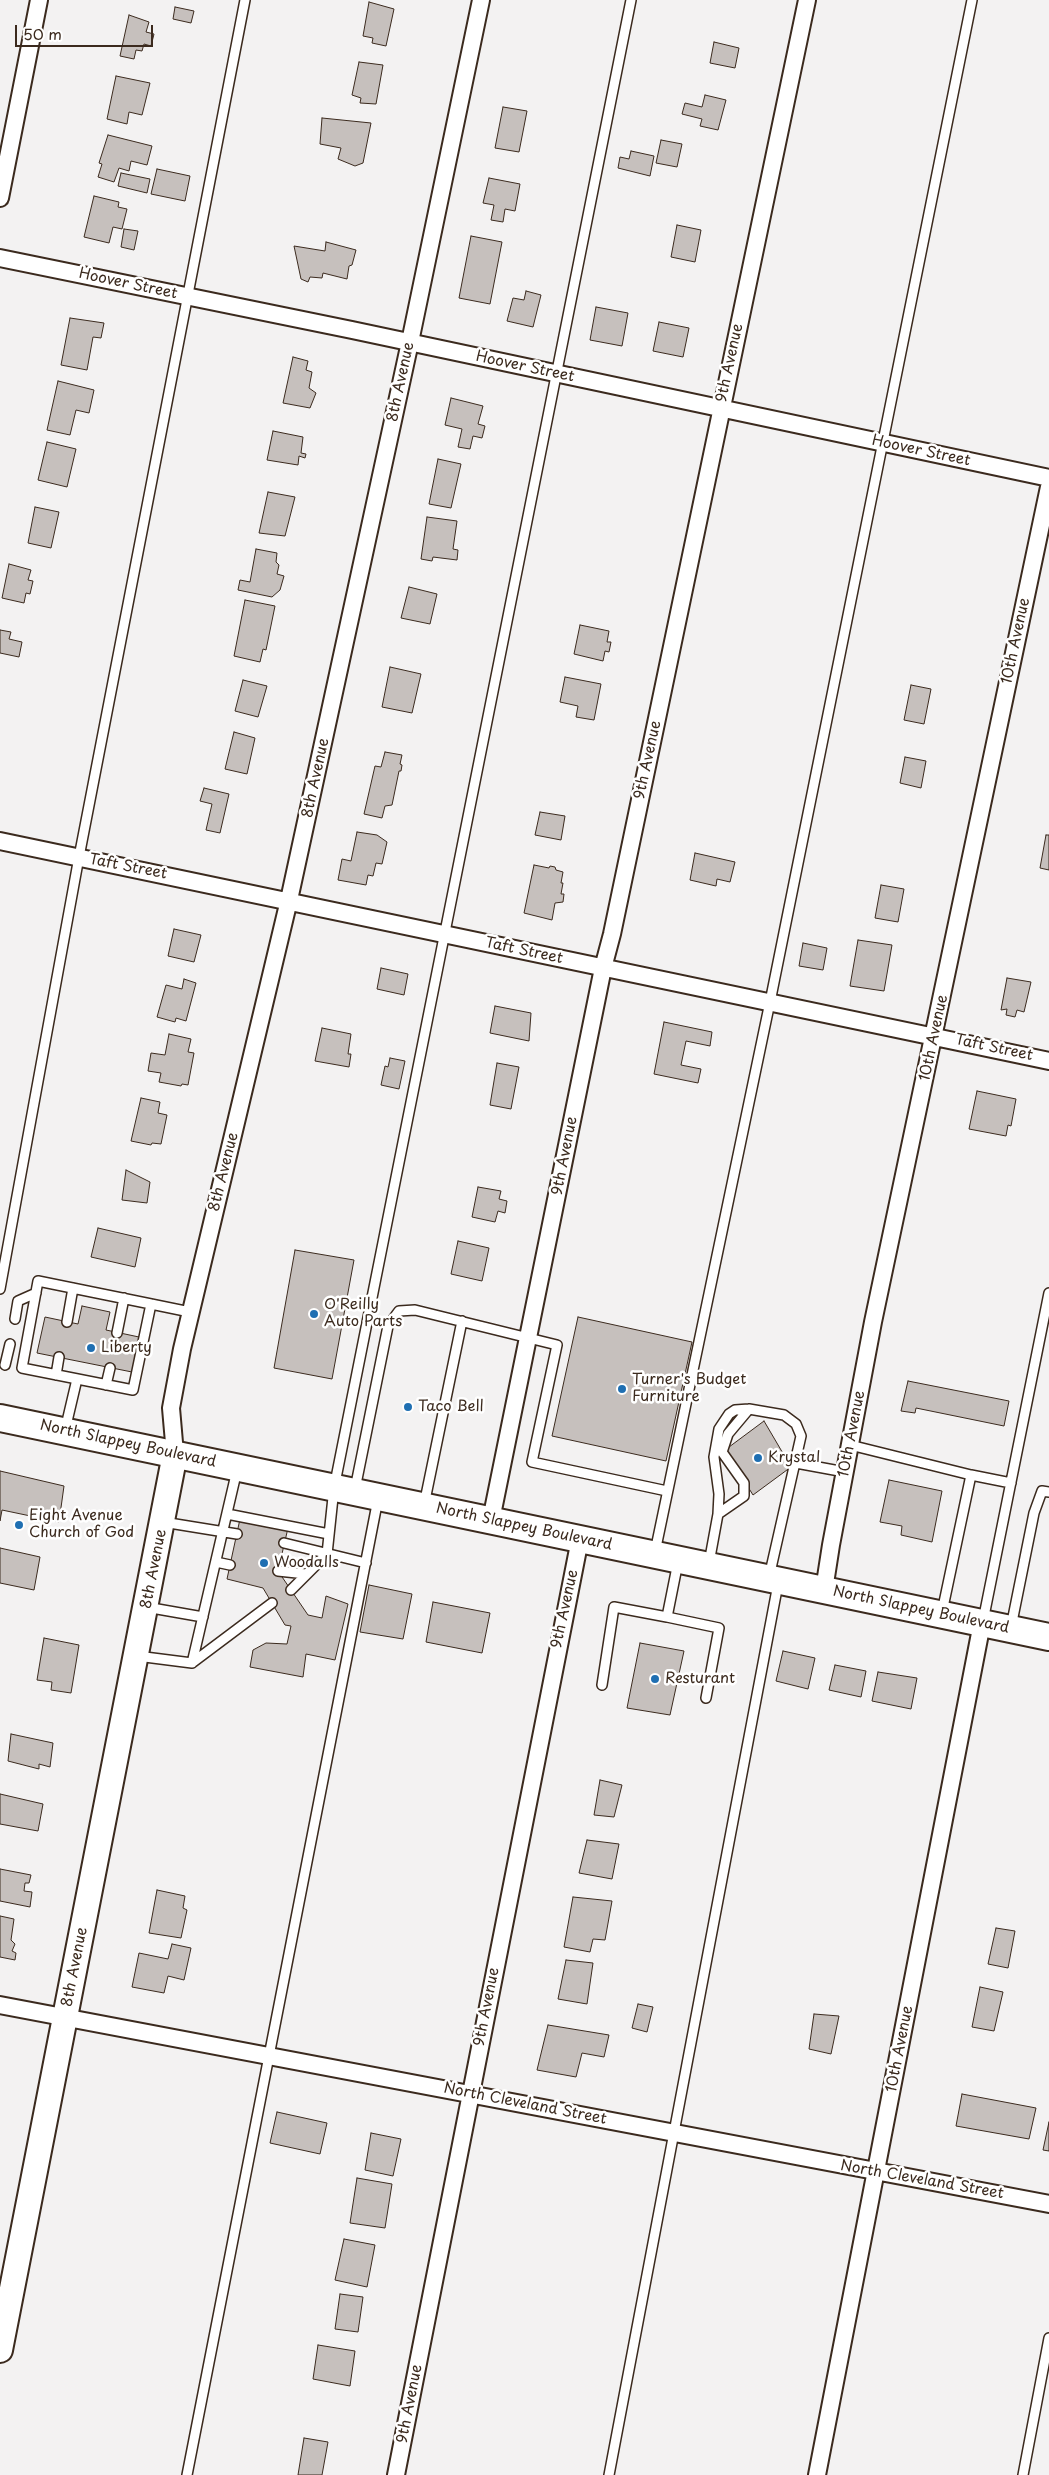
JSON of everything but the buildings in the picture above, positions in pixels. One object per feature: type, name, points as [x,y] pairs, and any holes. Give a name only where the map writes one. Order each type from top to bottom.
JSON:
[{"type":"main road","name":"North Slappey Boulevard","points":[[0,1418],[1049,1637]]},
{"type":"street","points":[[0,198],[39,0]]},
{"type":"street","name":"8th Avenue","points":[[0,2350],[163,1522],[175,1454],[171,1408],[190,1312],[289,900],[410,342],[481,0]]},
{"type":"street","name":"9th Avenue","points":[[491,1520],[603,968],[612,934],[807,0]]},
{"type":"street","name":"Hoover Street","points":[[0,258],[410,342],[1049,478]]},
{"type":"street","name":"10th Avenue","points":[[824,1590],[844,1472],[1049,487]]},
{"type":"street","name":"Taft Street","points":[[0,841],[1049,1060]]},
{"type":"street","name":"9th Avenue","points":[[396,2475],[580,1539]]},
{"type":"street","name":"10th Avenue","points":[[817,2475],[982,1623]]},
{"type":"street","name":"North Cleveland Street","points":[[0,2005],[1049,2204]]},
{"type":"lane","points":[[0,1289],[79,857],[245,0]]},
{"type":"lane","points":[[187,2475],[366,1563],[356,1492],[445,934],[631,0]]},
{"type":"lane","points":[[667,1617],[667,1491],[770,1002],[972,0]]},
{"type":"lane","points":[[22,1368],[38,1281],[190,1312]]},
{"type":"lane","points":[[67,1322],[74,1288]]},
{"type":"lane","points":[[15,1319],[18,1301],[36,1293]]},
{"type":"lane","points":[[982,1623],[1049,1293]]},
{"type":"lane","points":[[118,1333],[124,1298]]},
{"type":"lane","points":[[10,1344],[2,1365],[133,1390],[151,1304]]},
{"type":"lane","points":[[291,1590],[327,1554],[329,1534],[356,1492],[388,1326],[399,1311],[415,1310],[557,1345],[532,1462],[667,1491]]},
{"type":"lane","points":[[424,1506],[462,1321]]},
{"type":"lane","points":[[56,1375],[59,1357]]},
{"type":"lane","points":[[106,1385],[110,1368]]},
{"type":"lane","points":[[65,1431],[77,1379]]},
{"type":"lane","points":[[718,1514],[744,1496],[744,1484],[722,1452],[728,1434],[749,1409]]},
{"type":"lane","points":[[609,2475],[801,1436],[796,1424],[784,1415],[749,1409],[735,1410],[729,1414],[719,1429],[714,1458],[719,1494],[718,1514],[709,1565]]},
{"type":"lane","points":[[850,1445],[1011,1483]]},
{"type":"lane","points":[[796,1463],[844,1472]]},
{"type":"lane","points":[[192,1664],[238,1467]]},
{"type":"lane","points":[[941,1614],[971,1475]]},
{"type":"lane","points":[[1011,1629],[1034,1513],[1042,1491],[1049,1492]]},
{"type":"lane","points":[[227,1514],[329,1534]]},
{"type":"lane","points":[[163,1522],[237,1534]]},
{"type":"lane","points":[[284,1543],[366,1563]]},
{"type":"lane","points":[[216,1562],[230,1565]]},
{"type":"lane","points":[[278,1571],[306,1574]]},
{"type":"lane","points":[[136,1656],[192,1664],[272,1603]]},
{"type":"lane","points":[[146,1607],[203,1617]]},
{"type":"lane","points":[[602,1685],[614,1607],[719,1628],[706,1698]]},
{"type":"lane","points":[[1023,2475],[1049,2338]]},
{"type":"place","name":"O'Reilly Auto Parts","points":[[314,1314]]},
{"type":"place","name":"Liberty","points":[[91,1348]]},
{"type":"place","name":"Turner's Budget Furniture","points":[[622,1389]]},
{"type":"place","name":"Taco Bell","points":[[408,1407]]},
{"type":"place","name":"Krystal","points":[[758,1458]]},
{"type":"place","name":"Eight Avenue Church of God","points":[[19,1525]]},
{"type":"place","name":"Woodalls","points":[[264,1563]]},
{"type":"place","name":"Resturant","points":[[655,1679]]}]
